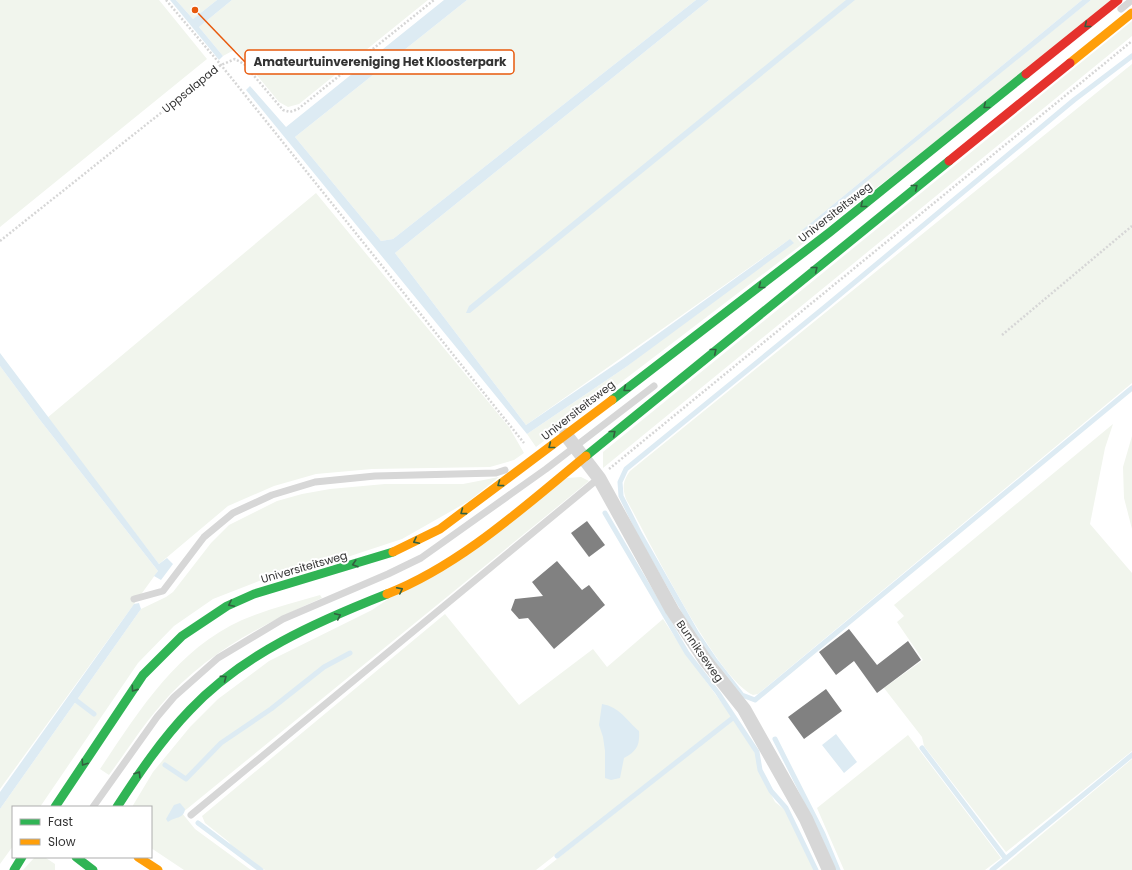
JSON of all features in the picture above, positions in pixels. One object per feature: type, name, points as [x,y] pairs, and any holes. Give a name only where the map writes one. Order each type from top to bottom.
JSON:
[{"type":"main road","name":"Universiteitsweg","points":[[56,806],[144,675],[182,636],[227,606],[254,594],[398,550],[440,529],[534,455],[566,435],[830,232],[1118,0]]},
{"type":"main road","points":[[117,806],[142,768],[176,723],[212,687],[238,668],[288,638],[364,604],[394,593],[430,573],[477,542],[555,481],[579,453],[1132,12]]},
{"type":"main road","points":[[14,870],[21,858]]},
{"type":"main road","points":[[75,870],[80,858],[93,870]]},
{"type":"main road","points":[[140,858],[158,870]]},
{"type":"street","name":"Bunnikseweg","points":[[566,435],[599,478],[672,610],[705,660],[744,709],[777,764],[806,819],[829,870]]},
{"type":"lane","points":[[1113,15],[1132,0]]},
{"type":"lane","points":[[94,806],[157,717],[174,697],[218,658],[283,619],[388,574],[420,558],[546,469],[579,453],[662,380]]},
{"type":"lane","points":[[134,599],[163,591],[204,537],[233,513],[272,495],[315,482],[375,476],[496,473],[512,468],[534,455],[555,481]]},
{"type":"lane","points":[[191,815],[599,478]]},
{"type":"path","points":[[166,0],[221,65],[534,455]]},
{"type":"path","name":"Uppsalapad","points":[[0,241],[221,65],[235,59],[240,61],[282,110],[290,112],[298,109],[434,0]]},
{"type":"path","points":[[599,478],[1132,41]]},
{"type":"path","points":[[1002,335],[1132,226]]},
{"type":"shaded area","points":[[0,0],[159,0],[207,59],[0,227]]},
{"type":"shaded area","points":[[170,0],[176,0],[193,19],[217,0],[232,0],[199,27],[223,56],[219,60]]},
{"type":"shaded area","points":[[176,0],[217,0],[193,19]]},
{"type":"shaded area","points":[[232,0],[428,0],[299,104],[288,107],[279,102],[237,51],[234,50],[223,56],[199,27]]},
{"type":"shaded area","points":[[444,0],[467,0],[295,137],[381,241],[393,239],[696,0],[709,0],[395,253],[526,425],[623,359],[790,239],[794,243],[626,367],[527,434],[246,90],[250,86],[286,127]]},
{"type":"shaded area","points":[[467,0],[696,0],[393,239],[381,241],[295,137]]},
{"type":"shaded area","points":[[709,0],[1082,0],[801,231],[1091,0],[1112,0],[947,134],[536,447],[527,434],[626,367],[790,239],[526,425],[395,253]]},
{"type":"shaded area","points":[[846,0],[855,0],[470,313],[466,313],[469,306]]},
{"type":"shaded area","points":[[1082,0],[1091,0],[802,234],[801,231]]},
{"type":"shaded area","points":[[1132,21],[1132,36],[603,468],[603,452]]},
{"type":"shaded area","points":[[1132,64],[1132,383],[758,694],[753,695],[738,683],[721,663],[684,606],[626,499],[624,484],[630,471]]},
{"type":"shaded area","points":[[316,193],[509,427],[524,453],[514,460],[490,467],[372,469],[316,474],[274,486],[228,506],[159,564],[47,418]]},
{"type":"shaded area","points":[[0,353],[159,564],[167,558],[173,564],[161,580],[154,576],[158,571],[40,420],[0,366]]},
{"type":"shaded area","points":[[0,366],[40,420],[158,571],[0,789]]},
{"type":"shaded area","points":[[1113,424],[1105,448],[1090,524],[1132,573],[1132,751],[1006,852],[924,746],[922,737],[884,688],[923,660],[897,622],[904,616],[894,605]]},
{"type":"shaded area","points":[[1132,436],[1132,529],[1124,498],[1123,467]]},
{"type":"shaded area","points":[[499,477],[469,501],[402,539],[317,567],[259,581],[213,599],[174,626],[138,663],[41,806],[12,806],[12,847],[0,864],[0,809],[141,609],[173,592],[211,543],[229,525],[277,501],[302,494],[330,489],[385,484],[463,484]]},
{"type":"shaded area","points":[[581,477],[589,481],[182,813],[195,829],[251,870],[184,870],[152,849],[152,806],[133,806],[153,772],[190,727],[218,699],[269,661],[372,610],[567,478]]},
{"type":"shaded area","points":[[320,595],[322,598],[256,630],[215,656],[195,671],[153,714],[109,775],[100,769],[129,725],[161,684],[178,665],[197,648],[219,633],[251,616]]},
{"type":"shaded area","points":[[139,603],[141,609],[0,809],[0,792],[134,604]]},
{"type":"shaded area","points":[[445,614],[519,705],[593,649],[607,667],[663,619],[686,654],[732,717],[536,870],[265,870],[233,848],[229,842],[205,823],[202,816]]},
{"type":"shaded area","points":[[602,704],[614,708],[639,731],[637,747],[632,753],[624,758],[620,778],[611,780],[605,778],[605,751],[599,725]]},
{"type":"shaded area","points":[[734,719],[756,755],[758,769],[775,802],[785,810],[814,870],[543,870]]},
{"type":"shaded area","points":[[836,734],[857,762],[844,773],[822,745]]},
{"type":"shaded area","points":[[908,735],[1001,858],[985,870],[844,870],[817,808]]},
{"type":"shaded area","points":[[1132,759],[1132,870],[999,870]]},
{"type":"shaded area","points":[[180,803],[185,809],[183,815],[168,822],[166,819],[174,805]]},
{"type":"shaded area","points":[[34,858],[46,858],[55,864],[55,870],[23,870]]},
{"type":"building","points":[[587,521],[605,545],[589,557],[571,533]]},
{"type":"building","points":[[557,561],[582,590],[589,585],[605,605],[554,649],[528,618],[519,619],[511,610],[515,599],[543,596],[532,582]]},
{"type":"building","points":[[849,629],[877,665],[908,641],[921,660],[877,693],[854,661],[836,675],[819,652]]},
{"type":"building","points":[[826,689],[842,711],[804,739],[788,717]]},
{"type":"waterway","points":[[1132,56],[1074,100],[825,307],[626,469],[620,482],[621,496],[640,534],[697,634],[742,695],[755,700],[1132,388]]},
{"type":"waterway","points":[[605,513],[687,653],[718,693],[757,752],[760,770],[771,791],[786,808],[816,870]]},
{"type":"waterway","points":[[165,765],[186,779],[221,743],[271,709],[324,667],[350,653]]},
{"type":"waterway","points":[[73,698],[94,714]]},
{"type":"waterway","points":[[557,856],[734,717]]},
{"type":"waterway","points":[[775,739],[823,834],[838,870]]},
{"type":"waterway","points":[[922,748],[1006,859]]},
{"type":"waterway","points":[[992,870],[1132,755]]},
{"type":"waterway","points":[[198,823],[261,870]]},
{"type":"traffic: fast","points":[[612,400],[830,232],[1026,74]]},
{"type":"traffic: fast","points":[[586,456],[949,161]]},
{"type":"traffic: fast","points":[[56,806],[143,675],[182,636],[227,606],[254,594],[393,552]]},
{"type":"traffic: fast","points":[[118,806],[151,757],[180,721],[211,690],[233,672],[257,656],[307,628],[387,594]]},
{"type":"traffic: fast","points":[[14,870],[21,858]]},
{"type":"traffic: fast","points":[[77,858],[93,870]]},
{"type":"traffic: slow","points":[[1070,63],[1132,13]]},
{"type":"traffic: slow","points":[[393,552],[440,529],[612,400]]},
{"type":"traffic: slow","points":[[387,594],[414,582],[467,551],[516,514],[586,456]]},
{"type":"traffic: slow","points":[[140,858],[158,870]]},
{"type":"traffic: jam","points":[[1026,74],[1118,0]]},
{"type":"traffic: jam","points":[[949,161],[1070,63]]},
{"type":"place","name":"Amateurtuinvereniging Het Kloosterpark","points":[[195,10]]}]
